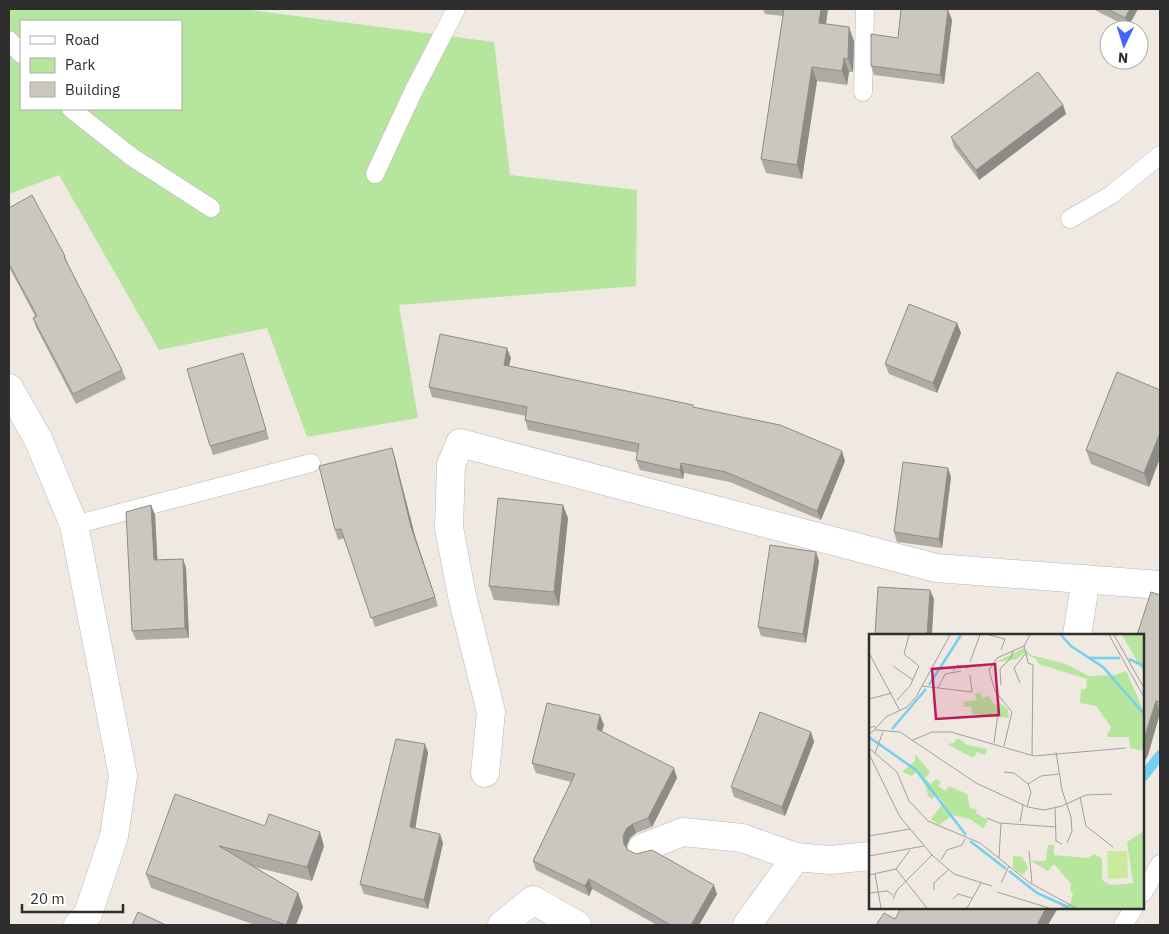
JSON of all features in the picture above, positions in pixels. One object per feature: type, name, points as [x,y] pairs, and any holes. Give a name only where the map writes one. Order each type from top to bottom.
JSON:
[{"type":"street","points":[[9,388],[38,439],[74,525],[123,776],[114,836],[88,914],[78,925]]},
{"type":"street","points":[[486,773],[491,712],[462,596],[449,528],[450,465],[460,443],[936,568],[1160,585]]},
{"type":"street","points":[[1078,634],[1086,579]]},
{"type":"street","points":[[642,848],[683,832],[742,838],[796,857],[830,860],[869,856]]},
{"type":"street","points":[[747,925],[796,857]]},
{"type":"street","points":[[502,925],[533,900],[577,925]]},
{"type":"lane","points":[[375,174],[412,92],[456,9]]},
{"type":"lane","points":[[863,92],[865,9]]},
{"type":"lane","points":[[9,40],[20,53]]},
{"type":"lane","points":[[72,110],[132,157],[211,208]]},
{"type":"lane","points":[[1070,219],[1111,195],[1160,155]]},
{"type":"lane","points":[[74,525],[311,463]]},
{"type":"lane","points":[[1144,891],[1160,864]]},
{"type":"lane","points":[[1123,925],[1133,909]]},
{"type":"green space","points":[[9,9],[243,9],[494,42],[510,175],[637,190],[636,286],[399,305],[418,418],[307,437],[267,328],[159,350],[59,175],[9,194]]},
{"type":"building","points":[[784,9],[821,9],[819,23],[849,27],[848,59],[844,58],[842,71],[812,67],[797,165],[761,159]]},
{"type":"building","points":[[901,9],[948,10],[940,75],[871,66],[871,34],[898,38]]},
{"type":"building","points":[[1108,9],[1130,9],[1125,18]]},
{"type":"building","points":[[1038,72],[1063,105],[976,170],[951,137]]},
{"type":"building","points":[[32,195],[122,370],[73,394],[33,318],[37,316],[9,264],[9,208]]},
{"type":"building","points":[[909,304],[957,323],[933,383],[885,364]]},
{"type":"building","points":[[440,334],[507,348],[504,365],[780,425],[842,451],[817,511],[726,472],[681,463],[680,470],[636,460],[639,444],[525,420],[527,407],[429,387]]},
{"type":"building","points":[[243,353],[266,430],[210,446],[187,369]]},
{"type":"building","points":[[1117,372],[1160,390],[1160,433],[1144,473],[1086,450]]},
{"type":"building","points":[[392,448],[411,527],[435,597],[371,618],[341,529],[335,530],[319,466]]},
{"type":"building","points":[[903,462],[948,468],[939,539],[894,532]]},
{"type":"building","points":[[498,498],[563,505],[554,592],[489,586]]},
{"type":"building","points":[[151,505],[154,560],[183,559],[185,628],[132,631],[126,512]]},
{"type":"building","points":[[770,545],[816,552],[803,634],[758,627]]},
{"type":"building","points":[[878,587],[930,590],[927,634],[875,634]]},
{"type":"building","points":[[1151,592],[1160,595],[1160,702],[1156,701],[1144,739],[1144,634],[1137,634]]},
{"type":"building","points":[[547,703],[600,715],[597,729],[674,768],[648,818],[627,828],[623,836],[624,844],[628,850],[636,854],[652,850],[714,885],[691,925],[671,925],[589,879],[585,886],[533,861],[575,774],[532,763]]},
{"type":"building","points":[[760,712],[811,732],[782,807],[731,787]]},
{"type":"building","points":[[396,739],[425,744],[410,827],[440,834],[424,900],[360,884]]},
{"type":"building","points":[[175,794],[265,826],[269,814],[320,832],[307,867],[219,846],[298,893],[286,925],[146,874]]},
{"type":"building","points":[[900,909],[1045,909],[1037,925],[876,925],[884,913],[895,919]]},
{"type":"building","points":[[138,912],[166,925],[132,925]]},
{"type":"waterway","points":[[1144,776],[1160,755]]}]
